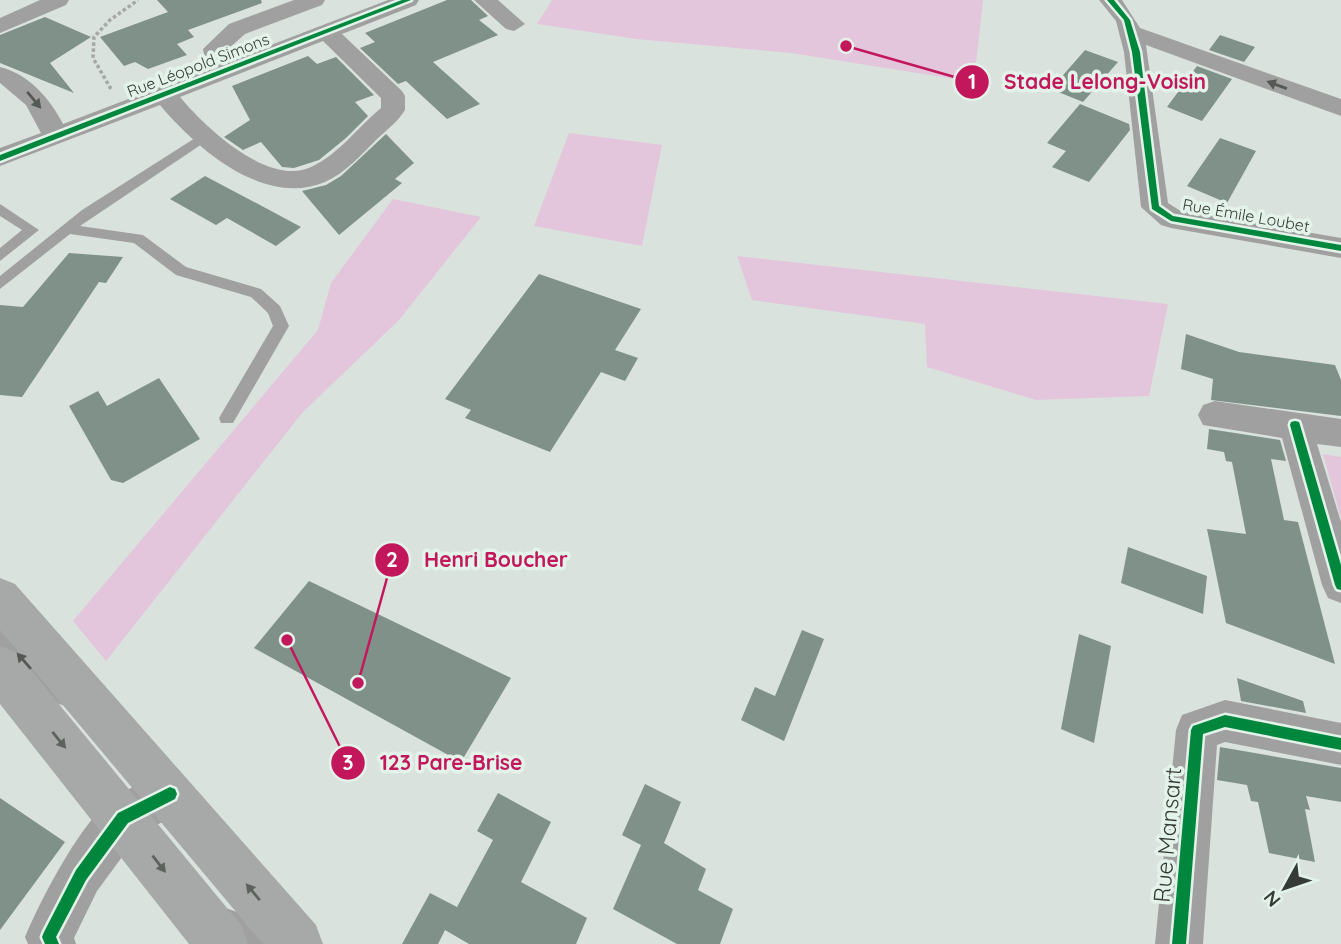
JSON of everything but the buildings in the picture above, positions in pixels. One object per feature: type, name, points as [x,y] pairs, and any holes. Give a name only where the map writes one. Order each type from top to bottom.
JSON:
[{"type":"main road","points":[[0,598],[297,944]]},
{"type":"main road","points":[[0,668],[208,927]]},
{"type":"street","points":[[0,26],[58,0]]},
{"type":"street","points":[[220,73],[215,48],[237,29],[314,0]]},
{"type":"street","name":"Rue Léopold Simons","points":[[0,158],[408,0]]},
{"type":"street","points":[[485,0],[514,24]]},
{"type":"street","name":"Rue Émile Loubet","points":[[1110,0],[1127,20],[1133,42],[1155,207],[1161,214],[1341,248]]},
{"type":"street","points":[[164,94],[203,137],[236,161],[277,177],[307,179],[329,170],[393,110],[393,96],[327,32]]},
{"type":"street","points":[[1133,42],[1165,45],[1341,108]]},
{"type":"street","points":[[0,74],[16,81],[37,102],[56,137]]},
{"type":"street","points":[[1215,415],[1341,433]]},
{"type":"street","points":[[1295,425],[1341,585]]},
{"type":"street","name":"Rue Mansart","points":[[1179,944],[1197,730],[1226,721],[1341,744]]},
{"type":"street","points":[[52,944],[49,937],[81,875],[123,818],[170,794]]},
{"type":"lane","points":[[0,284],[68,229],[203,137]]},
{"type":"lane","points":[[0,209],[32,230],[0,256]]},
{"type":"lane","points":[[68,229],[138,239],[181,271],[256,293],[275,310],[281,326],[227,418]]},
{"type":"lane","points":[[0,633],[51,692],[94,706]]},
{"type":"lane","points":[[208,927],[242,925],[258,944]]},
{"type":"path","points":[[125,110],[93,64],[89,46],[98,29],[138,0]]},
{"type":"shaded area","points":[[552,0],[983,0],[974,82],[791,53],[636,39],[537,24]]},
{"type":"shaded area","points":[[569,133],[662,145],[642,246],[534,226]]},
{"type":"shaded area","points":[[393,199],[481,217],[399,320],[302,413],[106,661],[73,621],[318,330],[331,283]]},
{"type":"shaded area","points":[[737,256],[1168,304],[1149,396],[1036,400],[927,367],[925,324],[752,300]]},
{"type":"shaded area","points":[[1323,454],[1341,457],[1341,518]]},
{"type":"cycle path","points":[[0,158],[408,0]]},
{"type":"cycle path","points":[[1110,0],[1127,20],[1136,52],[1155,207],[1171,218],[1341,248]]},
{"type":"cycle path","points":[[1295,425],[1341,585]]},
{"type":"cycle path","points":[[1179,944],[1197,730],[1225,721],[1341,744]]},
{"type":"cycle path","points":[[52,944],[49,937],[81,875],[123,818],[170,794]]},
{"type":"place","name":"Stade Lelong-Voisin","points":[[846,46]]},
{"type":"place","name":"123 Pare-Brise","points":[[287,640]]},
{"type":"place","name":"Henri Boucher","points":[[358,683]]}]
